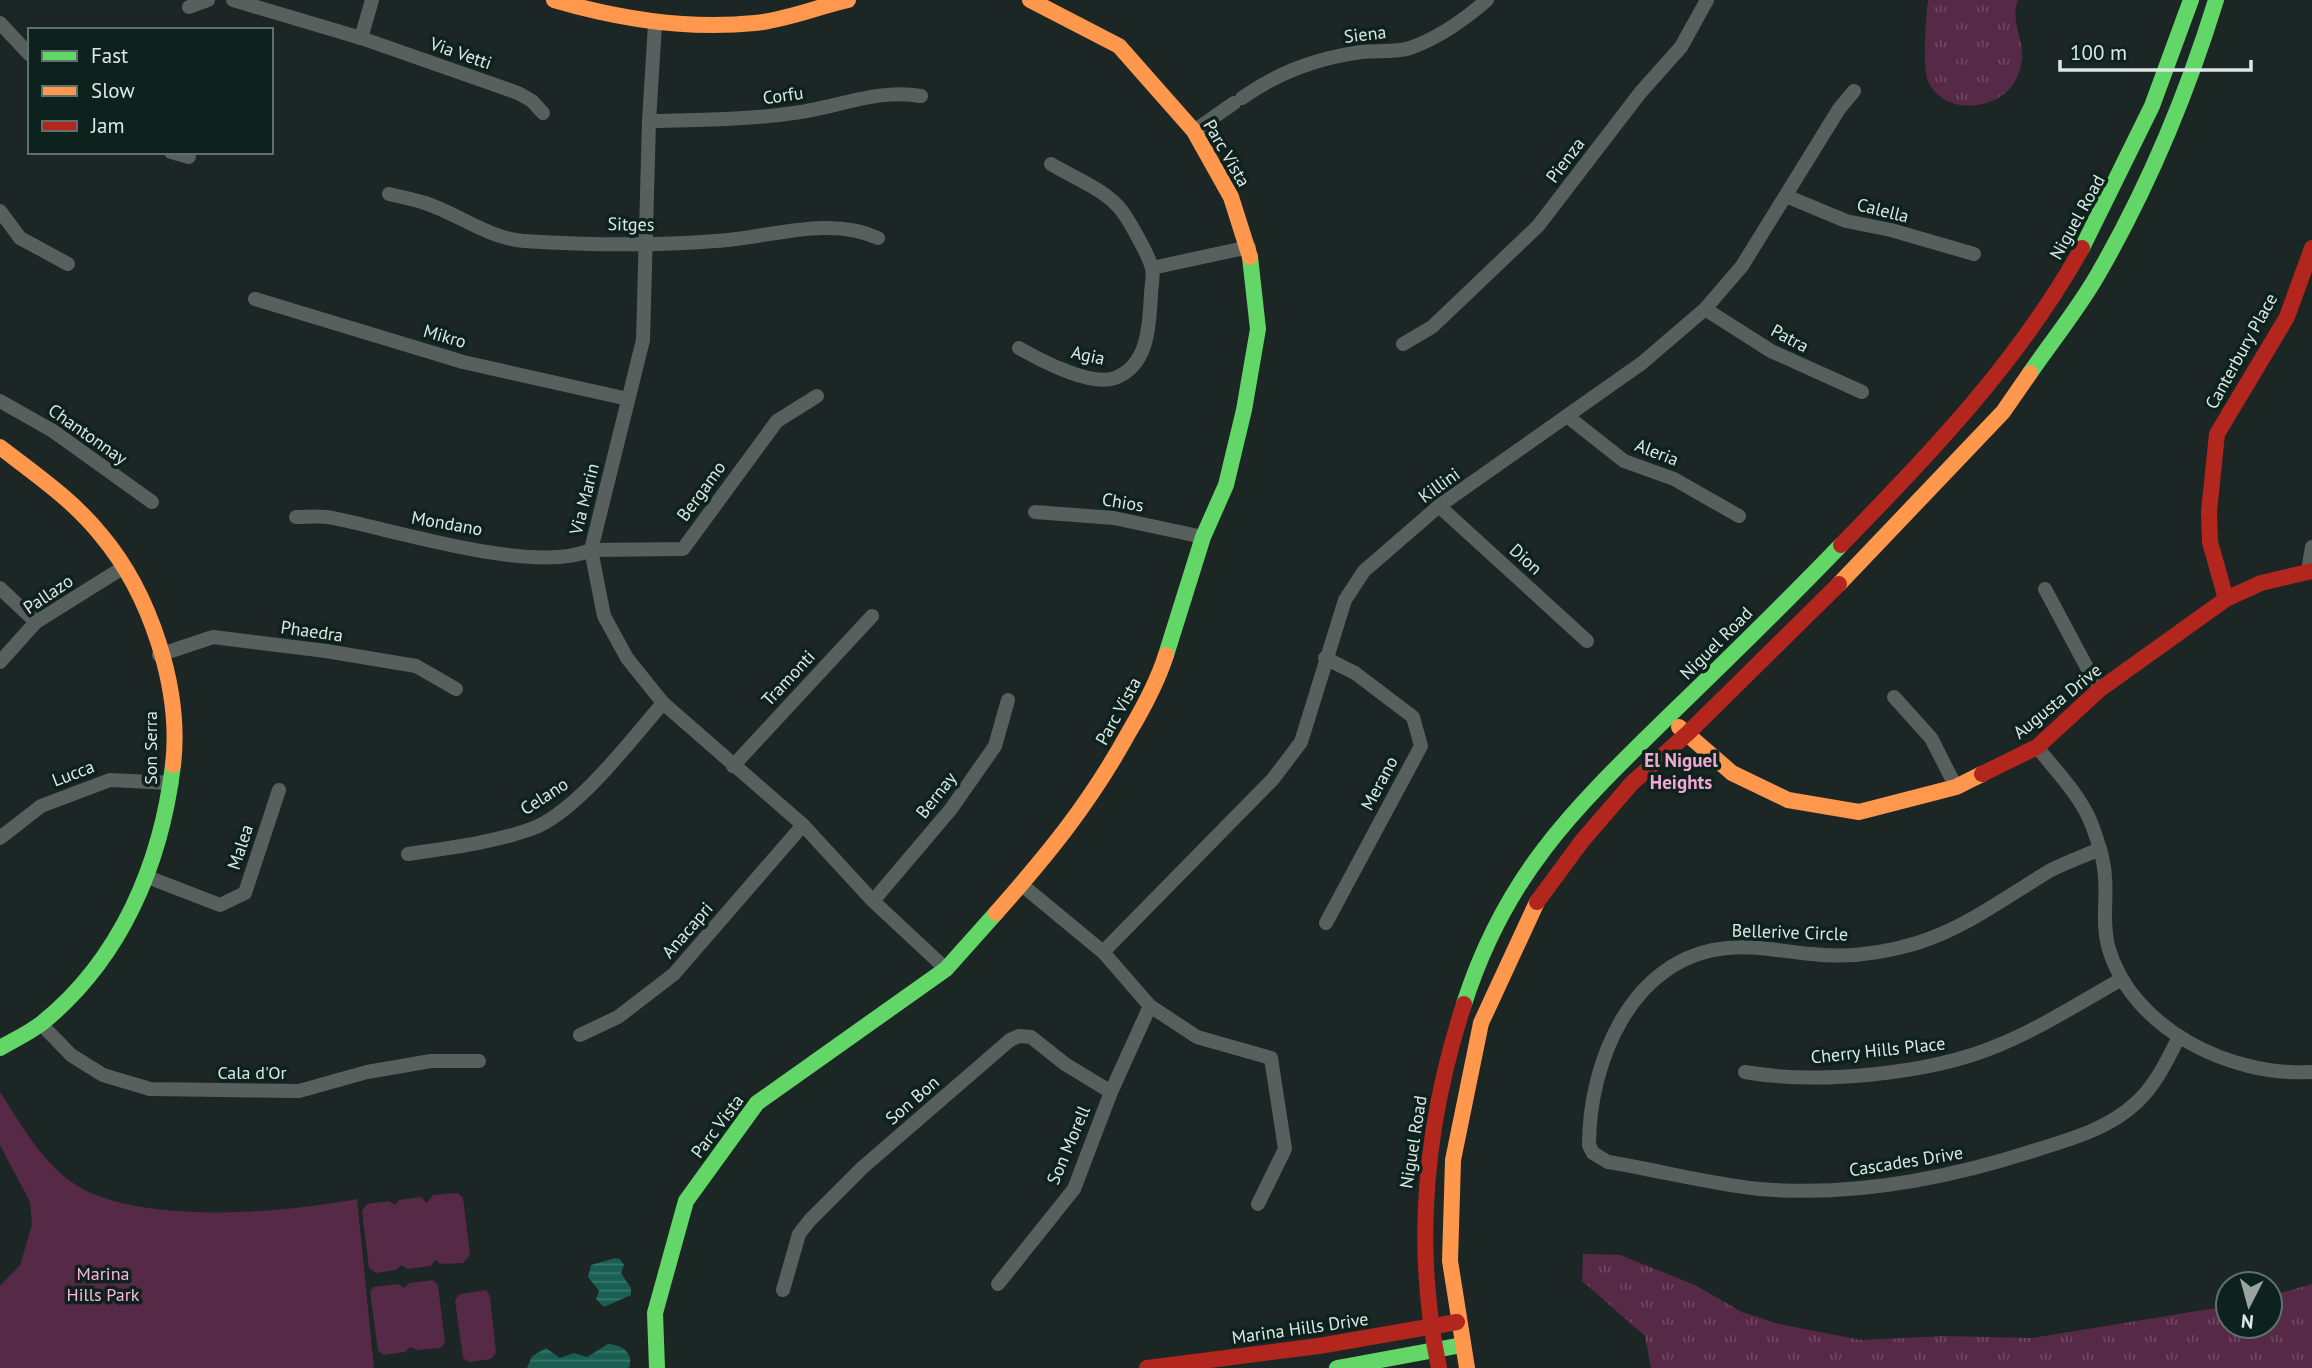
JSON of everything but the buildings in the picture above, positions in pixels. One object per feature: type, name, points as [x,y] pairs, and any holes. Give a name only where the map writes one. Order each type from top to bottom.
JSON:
[{"type":"street","points":[[189,7],[208,0]]},
{"type":"street","name":"Via Vetti","points":[[233,0],[361,38],[519,93],[532,101],[543,113]]},
{"type":"street","points":[[361,38],[372,0]]},
{"type":"street","points":[[554,0],[590,11],[655,24],[756,23],[848,0]]},
{"type":"street","name":"Parc Vista","points":[[657,1368],[655,1313],[685,1201],[757,1103],[946,970],[1059,842],[1104,777],[1158,681],[1203,537],[1226,485],[1244,410],[1258,330],[1249,247],[1231,197],[1194,131],[1119,46],[1030,0]]},
{"type":"street","name":"Siena","points":[[1194,131],[1269,78],[1308,64],[1361,52],[1408,49],[1458,25],[1488,0]]},
{"type":"street","name":"Pienza","points":[[1403,344],[1432,327],[1538,226],[1640,93],[1681,47],[1707,0]]},
{"type":"street","name":"Niguel Road","points":[[1437,1360],[1429,1327],[1421,1255],[1425,1175],[1443,1071],[1460,1008],[1516,887],[1560,826],[1611,769],[1667,718],[1866,521],[1981,397],[2074,264],[2126,168],[2175,48],[2190,0]]},
{"type":"street","points":[[1467,1368],[1457,1322],[1450,1261],[1453,1160],[1481,1023],[1538,901],[1582,841],[1632,783],[1688,733],[1888,535],[2003,412],[2096,278],[2155,168],[2197,62],[2216,0]]},
{"type":"street","points":[[0,23],[28,53]]},
{"type":"street","name":"Via Marin","points":[[655,24],[649,121],[643,340],[591,550],[604,616],[627,658],[663,703],[803,825],[873,901],[946,970]]},
{"type":"street","name":"Killini","points":[[1103,953],[1220,830],[1273,779],[1301,742],[1325,658],[1345,600],[1362,564],[1439,506],[1642,363],[1705,309],[1742,266],[1839,109],[1854,91]]},
{"type":"street","name":"Corfu","points":[[649,121],[751,118],[810,111],[891,94],[921,96]]},
{"type":"street","points":[[179,154],[189,157]]},
{"type":"street","points":[[1051,164],[1104,194],[1122,211],[1152,268],[1249,247]]},
{"type":"street","name":"Sitges","points":[[389,194],[426,203],[489,233],[520,240],[646,244],[718,241],[815,228],[856,228],[878,238]]},
{"type":"street","name":"Calella","points":[[1786,196],[1846,221],[1891,230],[1974,254]]},
{"type":"street","points":[[0,211],[20,238],[68,264]]},
{"type":"street","name":"Canterbury Place","points":[[2225,599],[2210,542],[2209,512],[2217,434],[2287,317],[2312,248]]},
{"type":"street","name":"Agia","points":[[1019,348],[1050,365],[1073,373],[1103,380],[1116,378],[1134,363],[1144,349],[1149,330],[1152,268]]},
{"type":"street","name":"Mikro","points":[[255,299],[463,362],[628,399]]},
{"type":"street","name":"Patra","points":[[1705,309],[1771,351],[1862,393]]},
{"type":"street","name":"Bergamo","points":[[591,550],[682,549],[777,421],[817,396]]},
{"type":"street","name":"Chantonnay","points":[[0,401],[64,439],[152,502]]},
{"type":"street","name":"Aleria","points":[[1567,416],[1624,461],[1674,479],[1739,516]]},
{"type":"street","name":"Son Serra","points":[[0,447],[62,496],[103,536],[124,568],[159,655],[173,719],[172,783],[158,840],[127,925],[87,981],[41,1024],[0,1048]]},
{"type":"street","name":"Dion","points":[[1439,506],[1587,641]]},
{"type":"street","name":"Chios","points":[[1035,512],[1114,518],[1203,537]]},
{"type":"street","name":"Mondano","points":[[296,517],[330,517],[451,545],[533,556],[580,555],[591,550]]},
{"type":"street","points":[[2310,571],[2312,547]]},
{"type":"street","name":"Pallazo","points":[[0,662],[36,622],[124,568]]},
{"type":"street","name":"Augusta Drive","points":[[1667,718],[1688,733],[1732,773],[1788,800],[1859,812],[1956,787],[2036,747],[2099,690],[2225,599],[2261,583],[2310,571]]},
{"type":"street","points":[[0,588],[36,622]]},
{"type":"street","points":[[2045,589],[2099,690]]},
{"type":"street","name":"Tramonti","points":[[733,766],[872,616]]},
{"type":"street","name":"Phaedra","points":[[159,655],[213,637],[326,651],[416,666],[456,689]]},
{"type":"street","name":"Merano","points":[[1325,658],[1355,673],[1413,717],[1421,746],[1326,923]]},
{"type":"street","points":[[1894,697],[1931,738],[1956,787]]},
{"type":"street","name":"Bernay","points":[[873,901],[951,809],[996,746],[1008,700]]},
{"type":"street","name":"Celano","points":[[408,854],[462,846],[533,829],[584,793],[663,703]]},
{"type":"street","points":[[2036,747],[2078,799],[2100,849],[2105,877],[2104,915],[2108,946],[2122,979],[2146,1013],[2179,1037],[2254,1068],[2293,1073],[2312,1072]]},
{"type":"street","name":"Lucca","points":[[0,838],[41,806],[110,780],[172,783]]},
{"type":"street","name":"Malea","points":[[145,876],[220,905],[246,893],[279,790]]},
{"type":"street","name":"Anacapri","points":[[580,1035],[618,1017],[674,974],[803,825]]},
{"type":"street","name":"Bellerive Circle","points":[[1592,1153],[1589,1135],[1592,1110],[1611,1036],[1629,1007],[1653,980],[1687,959],[1726,948],[1768,948],[1814,955],[1868,953],[1916,943],[1957,927],[2055,868],[2100,849]]},
{"type":"street","points":[[1022,885],[1103,953],[1150,1006],[1197,1037],[1270,1058],[1285,1149],[1258,1204]]},
{"type":"street","name":"Cherry Hills Place","points":[[1745,1073],[1786,1079],[1933,1067],[2001,1045],[2122,979]]},
{"type":"street","name":"Son Morell","points":[[998,1284],[1074,1189],[1111,1092],[1150,1006]]},
{"type":"street","name":"Cala d'Or","points":[[41,1024],[71,1055],[103,1075],[150,1089],[299,1091],[367,1072],[430,1061],[479,1061]]},
{"type":"street","name":"Son Bon","points":[[783,1290],[799,1234],[810,1220],[862,1168],[1010,1040],[1019,1036],[1031,1037],[1065,1064],[1111,1092]]},
{"type":"street","name":"Cascades Drive","points":[[1592,1153],[1608,1162],[1756,1189],[1806,1192],[1937,1178],[1979,1169],[2082,1136],[2111,1122],[2136,1104],[2154,1083],[2179,1037]]},
{"type":"street","name":"Marina Hills Drive","points":[[1147,1368],[1318,1346],[1457,1322]]},
{"type":"street","points":[[1338,1368],[1437,1360],[1462,1345]]},
{"type":"green space","points":[[1928,0],[2018,0],[2016,19],[2022,59],[2014,83],[2006,92],[1996,99],[1970,106],[1945,100],[1935,92],[1928,81],[1925,64]]},
{"type":"green space","name":"Marina Hills Park","points":[[0,1092],[32,1141],[51,1164],[73,1183],[100,1197],[134,1206],[212,1212],[291,1208],[357,1199],[374,1368],[0,1368],[0,1286],[20,1265],[32,1225],[30,1202],[0,1145]]},
{"type":"green space","points":[[458,1193],[463,1198],[470,1255],[463,1263],[442,1264],[435,1260],[431,1266],[408,1269],[401,1265],[396,1270],[376,1273],[369,1268],[362,1211],[367,1204],[389,1201],[395,1205],[399,1200],[421,1197],[427,1203],[433,1195]]},
{"type":"green space","points":[[1583,1254],[1620,1255],[1695,1285],[1742,1312],[1779,1324],[1861,1340],[1942,1336],[2032,1338],[2214,1308],[2214,1340],[2284,1340],[2284,1292],[2312,1284],[2312,1368],[1651,1368],[1645,1336],[1582,1281]]},
{"type":"green space","points":[[433,1280],[438,1285],[445,1343],[440,1348],[417,1350],[410,1347],[405,1352],[384,1355],[378,1351],[370,1291],[373,1287],[398,1284],[404,1288],[409,1283]]},
{"type":"green space","points":[[486,1290],[490,1296],[496,1353],[491,1359],[469,1362],[463,1358],[455,1300],[460,1294]]},
{"type":"shaded area","points":[[620,1259],[624,1265],[621,1273],[631,1288],[631,1295],[604,1307],[596,1299],[599,1291],[588,1277],[591,1265]]},
{"type":"shaded area","points":[[608,1344],[626,1350],[630,1358],[629,1368],[527,1368],[532,1356],[546,1348],[560,1358],[574,1353],[587,1357]]},
{"type":"traffic: fast","points":[[2082,248],[2152,106],[2191,0]]},
{"type":"traffic: fast","points":[[2030,373],[2090,288],[2133,209],[2179,107],[2216,0]]},
{"type":"traffic: fast","points":[[1166,655],[1203,537],[1226,485],[1244,410],[1258,329],[1250,257]]},
{"type":"traffic: fast","points":[[1464,1004],[1481,957],[1501,915],[1549,842],[1607,777],[1841,545]]},
{"type":"traffic: fast","points":[[0,1048],[37,1027],[70,998],[94,970],[115,939],[133,907],[159,838],[173,765]]},
{"type":"traffic: fast","points":[[657,1368],[655,1313],[686,1201],[757,1103],[946,969],[996,913]]},
{"type":"traffic: fast","points":[[1337,1368],[1462,1345]]},
{"type":"traffic: slow","points":[[554,0],[603,13],[704,25],[767,21],[848,0]]},
{"type":"traffic: slow","points":[[1030,0],[1119,46],[1194,131],[1231,197],[1250,257]]},
{"type":"traffic: slow","points":[[1839,584],[2003,412],[2030,373]]},
{"type":"traffic: slow","points":[[0,447],[53,488],[90,522],[119,558],[134,585],[148,613],[167,674],[172,705],[173,765]]},
{"type":"traffic: slow","points":[[996,913],[1084,805],[1145,704],[1166,655]]},
{"type":"traffic: slow","points":[[1679,727],[1732,773],[1788,800],[1859,812],[1956,787],[1982,774]]},
{"type":"traffic: slow","points":[[1467,1368],[1450,1261],[1453,1160],[1481,1023],[1537,902]]},
{"type":"traffic: jam","points":[[1841,545],[1908,476],[1972,404],[2030,329],[2082,248]]},
{"type":"traffic: jam","points":[[2226,599],[2210,542],[2209,512],[2217,434],[2287,317],[2312,248]]},
{"type":"traffic: jam","points":[[1982,774],[2037,747],[2099,690],[2226,599],[2261,583],[2312,571]]},
{"type":"traffic: jam","points":[[1537,902],[1582,841],[1632,783],[1688,733],[1839,584]]},
{"type":"traffic: jam","points":[[1439,1368],[1426,1276],[1427,1185],[1440,1094],[1464,1004]]},
{"type":"traffic: jam","points":[[1147,1368],[1319,1346],[1457,1322]]},
{"type":"district","name":"El Niguel Heights","points":[[1681,771]]}]
